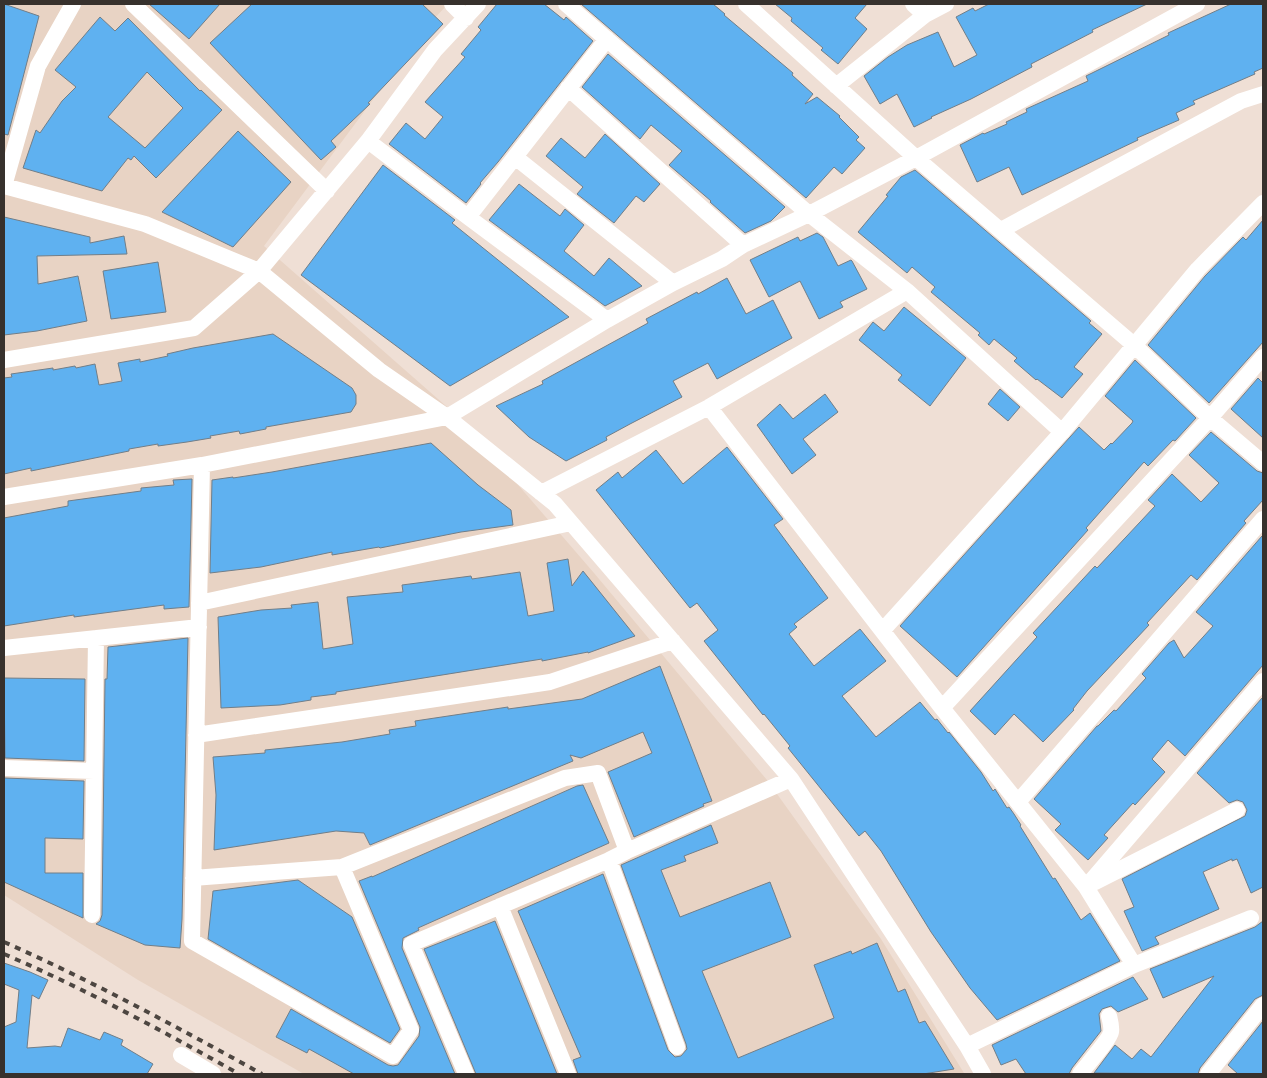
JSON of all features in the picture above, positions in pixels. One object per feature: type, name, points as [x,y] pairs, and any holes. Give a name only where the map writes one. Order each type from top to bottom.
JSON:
[{"type":"street","points":[[73,4],[38,66],[4,186],[145,224],[259,272],[379,370],[447,417],[555,504],[791,779],[967,1046],[983,1074]]},
{"type":"street","points":[[133,4],[327,191]]},
{"type":"street","points":[[452,4],[466,18]]},
{"type":"street","points":[[4,360],[194,328],[259,272],[368,141],[435,50],[478,4]]},
{"type":"street","points":[[566,4],[809,214],[907,292],[1062,432]]},
{"type":"street","points":[[746,4],[916,158],[1134,345],[1210,418],[1263,463]]},
{"type":"street","points":[[913,4],[925,15]]},
{"type":"street","points":[[836,86],[925,15],[946,4]]},
{"type":"street","points":[[4,497],[202,466],[447,417],[607,320],[673,283],[722,259],[743,245],[809,214],[916,158],[1197,4]]},
{"type":"street","points":[[468,217],[607,39]]},
{"type":"street","points":[[568,88],[743,245]]},
{"type":"street","points":[[1001,230],[1241,101],[1263,94]]},
{"type":"street","points":[[368,141],[607,320]]},
{"type":"street","points":[[515,157],[673,283]]},
{"type":"street","points":[[883,630],[1062,432],[1198,269],[1263,203]]},
{"type":"street","points":[[541,493],[709,406],[907,292]]},
{"type":"street","points":[[942,708],[1263,358]]},
{"type":"street","points":[[709,406],[942,708],[1086,887],[1134,964]]},
{"type":"street","points":[[202,466],[192,940],[393,1056],[411,1030],[342,867]]},
{"type":"street","points":[[1018,802],[1263,519]]},
{"type":"street","points":[[199,603],[571,523]]},
{"type":"street","points":[[4,648],[198,627]]},
{"type":"street","points":[[92,915],[96,638]]},
{"type":"street","points":[[196,735],[550,682],[673,641]]},
{"type":"street","points":[[1086,887],[1263,682]]},
{"type":"street","points":[[4,768],[94,771]]},
{"type":"street","points":[[193,878],[342,867],[565,778],[598,773],[627,851]]},
{"type":"street","points":[[466,1074],[411,944],[609,860],[791,779]]},
{"type":"street","points":[[1086,887],[1237,810]]},
{"type":"street","points":[[609,860],[678,1047]]},
{"type":"street","points":[[500,906],[568,1074]]},
{"type":"street","points":[[967,1046],[1134,964],[1251,918]]},
{"type":"street","points":[[1208,1074],[1263,1005]]},
{"type":"street","points":[[1080,1074],[1096,1052],[1109,1039],[1112,1030],[1109,1016]]},
{"type":"street","points":[[181,1055],[214,1074]]},
{"type":"shaded area","points":[[4,4],[448,4],[431,22],[264,246],[463,421],[594,573],[767,780],[881,939],[964,1073],[304,1074],[138,980],[4,895]]},
{"type":"building","points":[[4,4],[39,16],[8,135],[4,134]]},
{"type":"building","points":[[149,4],[220,4],[189,39]]},
{"type":"building","points":[[252,4],[422,4],[443,24],[368,103],[370,104],[331,141],[336,147],[321,160],[210,43]]},
{"type":"building","points":[[497,4],[544,4],[564,20],[566,17],[593,41],[466,203],[389,144],[406,123],[425,139],[443,117],[425,102],[465,57],[461,54],[481,30],[478,27]]},
{"type":"building","points":[[581,4],[713,4],[793,73],[792,75],[813,94],[805,104],[817,97],[840,116],[859,137],[856,140],[865,148],[842,174],[834,167],[806,198]]},
{"type":"building","points":[[775,4],[867,4],[855,18],[867,29],[838,64],[821,50],[823,48],[791,21],[792,18]]},
{"type":"building","points":[[989,4],[1147,4],[1092,30],[1093,32],[1031,64],[1032,67],[914,127],[897,94],[880,104],[864,76],[907,45],[938,32],[954,67],[977,55],[956,17],[973,8],[975,11]]},
{"type":"building","points":[[1231,4],[1263,4],[1263,68],[1254,72],[1255,74],[1193,101],[1195,104],[1176,113],[1179,120],[1137,138],[1138,140],[1022,195],[1009,167],[977,182],[960,145],[983,133],[1007,124],[1006,122],[1027,112],[1026,109],[1088,81],[1086,76],[1169,35],[1168,33]]},
{"type":"building","points":[[100,17],[115,31],[128,18],[200,91],[222,110],[156,178],[134,156],[131,160],[128,158],[102,191],[23,168],[36,130],[40,133],[62,101],[76,87],[55,70]],"holes":[[[147,72],[183,108],[145,148],[108,117]]]},
{"type":"building","points":[[608,54],[785,207],[771,221],[745,233],[669,165],[682,151],[651,125],[640,139],[582,87]]},
{"type":"building","points":[[238,131],[291,182],[233,247],[162,212]]},
{"type":"building","points":[[605,134],[660,184],[644,202],[636,196],[614,223],[577,194],[583,187],[546,156],[561,138],[585,158]]},
{"type":"building","points":[[383,165],[455,220],[452,223],[569,317],[450,386],[301,275]]},
{"type":"building","points":[[915,170],[1091,321],[1089,323],[1102,334],[1074,367],[1083,374],[1062,398],[1036,380],[1014,361],[1017,358],[994,339],[989,345],[978,335],[980,333],[931,292],[935,287],[912,267],[907,273],[858,232],[901,177]]},
{"type":"building","points":[[519,184],[560,216],[565,209],[584,225],[564,251],[594,276],[609,258],[642,286],[605,306],[489,220]]},
{"type":"building","points":[[4,217],[90,237],[90,243],[124,236],[127,254],[37,256],[38,284],[78,276],[87,321],[37,331],[4,335]]},
{"type":"building","points":[[1263,220],[1263,342],[1209,403],[1148,345],[1205,276],[1243,237],[1246,240]]},
{"type":"building","points":[[817,233],[823,237],[838,266],[852,261],[867,289],[840,302],[843,307],[819,319],[800,281],[769,297],[750,260],[798,237],[800,241]]},
{"type":"building","points":[[158,262],[166,312],[111,319],[103,271]]},
{"type":"building","points":[[727,278],[746,314],[773,300],[792,338],[717,379],[708,363],[673,381],[682,397],[606,437],[607,440],[566,461],[529,437],[496,406],[543,384],[542,381],[648,323],[646,319]]},
{"type":"building","points":[[904,307],[966,358],[930,406],[898,380],[902,375],[859,340],[873,322],[884,331]]},
{"type":"building","points":[[273,334],[352,388],[356,395],[356,404],[351,412],[266,427],[266,429],[240,434],[239,431],[187,442],[129,449],[129,451],[31,471],[31,468],[4,474],[4,378],[12,377],[11,374],[53,368],[53,370],[75,366],[76,368],[95,364],[99,385],[122,381],[118,363],[140,359],[140,362],[193,348]]},
{"type":"building","points":[[1135,360],[1196,418],[1148,466],[1144,462],[1086,528],[1088,530],[957,677],[900,626],[1079,427],[1104,450],[1132,423],[1133,421],[1105,396]]},
{"type":"building","points":[[1258,378],[1263,383],[1263,438],[1231,409]]},
{"type":"building","points":[[1000,389],[1020,407],[1008,421],[988,404]]},
{"type":"building","points":[[825,394],[838,412],[803,439],[816,455],[792,474],[757,425],[780,404],[793,419]]},
{"type":"building","points":[[1211,432],[1257,471],[1263,473],[1263,500],[1244,521],[1246,523],[1197,580],[1191,575],[1147,623],[1149,625],[1087,691],[1074,710],[1043,742],[1014,714],[995,735],[970,711],[1037,637],[1033,633],[1095,566],[1097,568],[1155,506],[1148,500],[1172,474],[1201,502],[1219,483],[1189,455]]},
{"type":"building","points":[[431,443],[478,485],[511,510],[513,525],[461,532],[380,548],[332,555],[332,552],[261,567],[210,573],[212,480],[272,472]]},
{"type":"building","points":[[727,447],[783,519],[774,525],[828,598],[794,624],[797,627],[789,634],[814,666],[860,629],[886,661],[842,696],[876,737],[920,702],[935,720],[937,719],[949,732],[981,772],[993,791],[995,789],[1007,808],[1009,807],[1053,879],[1055,878],[1081,920],[1090,913],[1120,961],[997,1020],[970,988],[931,932],[881,851],[865,831],[859,836],[788,748],[790,746],[704,641],[718,630],[697,603],[690,608],[596,490],[618,472],[622,478],[656,450],[683,484]]},
{"type":"building","points":[[192,479],[189,607],[164,609],[164,605],[74,617],[74,615],[4,626],[4,518],[68,506],[68,501],[141,491],[141,488],[174,485],[173,480]]},
{"type":"building","points":[[1262,536],[1263,665],[1185,756],[1168,740],[1152,759],[1165,772],[1104,835],[1108,838],[1088,860],[1055,830],[1061,824],[1034,799],[1097,726],[1114,710],[1116,711],[1146,678],[1142,674],[1169,643],[1174,640],[1184,658],[1213,626],[1196,612]]},
{"type":"building","points":[[568,559],[572,586],[583,571],[635,636],[588,653],[542,661],[542,659],[336,692],[336,694],[311,697],[311,700],[280,705],[221,708],[218,617],[261,610],[292,608],[291,605],[318,602],[323,649],[353,644],[347,597],[403,592],[402,585],[471,576],[472,579],[520,572],[528,616],[554,611],[547,563]]},
{"type":"building","points":[[188,638],[180,948],[145,945],[96,924],[100,921],[102,915],[105,679],[107,679],[108,647]]},
{"type":"building","points":[[660,666],[712,801],[634,837],[608,772],[652,753],[643,732],[581,758],[570,755],[573,761],[370,845],[364,833],[336,831],[214,850],[216,795],[213,757],[265,753],[265,750],[342,742],[390,734],[389,730],[416,726],[415,721],[508,707],[508,709],[582,699]]},
{"type":"building","points":[[4,678],[85,679],[84,761],[5,758]]},
{"type":"building","points":[[1262,698],[1263,887],[1251,893],[1237,859],[1232,861],[1232,859],[1203,872],[1219,909],[1155,937],[1159,944],[1142,951],[1124,911],[1134,907],[1122,879],[1245,816],[1247,810],[1243,802],[1237,800],[1229,803],[1197,773]]},
{"type":"building","points":[[4,778],[84,781],[83,839],[45,838],[45,873],[83,873],[83,918],[4,882]]},
{"type":"building","points":[[583,785],[609,843],[418,928],[419,930],[403,938],[402,948],[455,1074],[354,1074],[309,1049],[307,1053],[276,1037],[291,1009],[388,1065],[398,1065],[419,1036],[420,1027],[359,881]]},
{"type":"building","points":[[711,825],[718,843],[684,856],[686,861],[661,870],[680,917],[770,882],[791,937],[702,971],[738,1058],[834,1018],[814,965],[851,951],[852,954],[877,943],[898,992],[905,989],[919,1023],[925,1021],[954,1069],[923,1074],[578,1074],[573,1060],[581,1057],[518,911],[603,874],[668,1050],[675,1057],[681,1056],[687,1049],[686,1044],[621,865]]},
{"type":"building","points":[[298,880],[352,917],[400,1029],[390,1043],[208,939],[213,891]]},
{"type":"building","points":[[495,921],[557,1074],[476,1074],[424,949]]},
{"type":"building","points":[[1263,921],[1263,995],[1255,999],[1200,1068],[1198,1074],[1094,1073],[1115,1045],[1132,1059],[1141,1049],[1151,1057],[1214,976],[1163,998],[1150,969],[1255,927]]},
{"type":"building","points":[[4,963],[48,980],[39,999],[32,995],[27,1048],[61,1047],[68,1028],[100,1040],[104,1032],[123,1040],[121,1045],[153,1064],[147,1074],[4,1074],[4,1027],[16,1022],[19,990],[4,984]]},
{"type":"building","points":[[1133,977],[1148,999],[1118,1012],[1111,1006],[1102,1009],[1099,1014],[1101,1031],[1069,1074],[1026,1074],[1016,1059],[1001,1065],[992,1045]]},
{"type":"building","points":[[1263,1021],[1263,1074],[1238,1074],[1228,1065]]},
{"type":"railway","points":[[4,942],[134,1005],[262,1074]]},
{"type":"railway","points":[[4,954],[64,981],[123,1011],[239,1074]]}]
